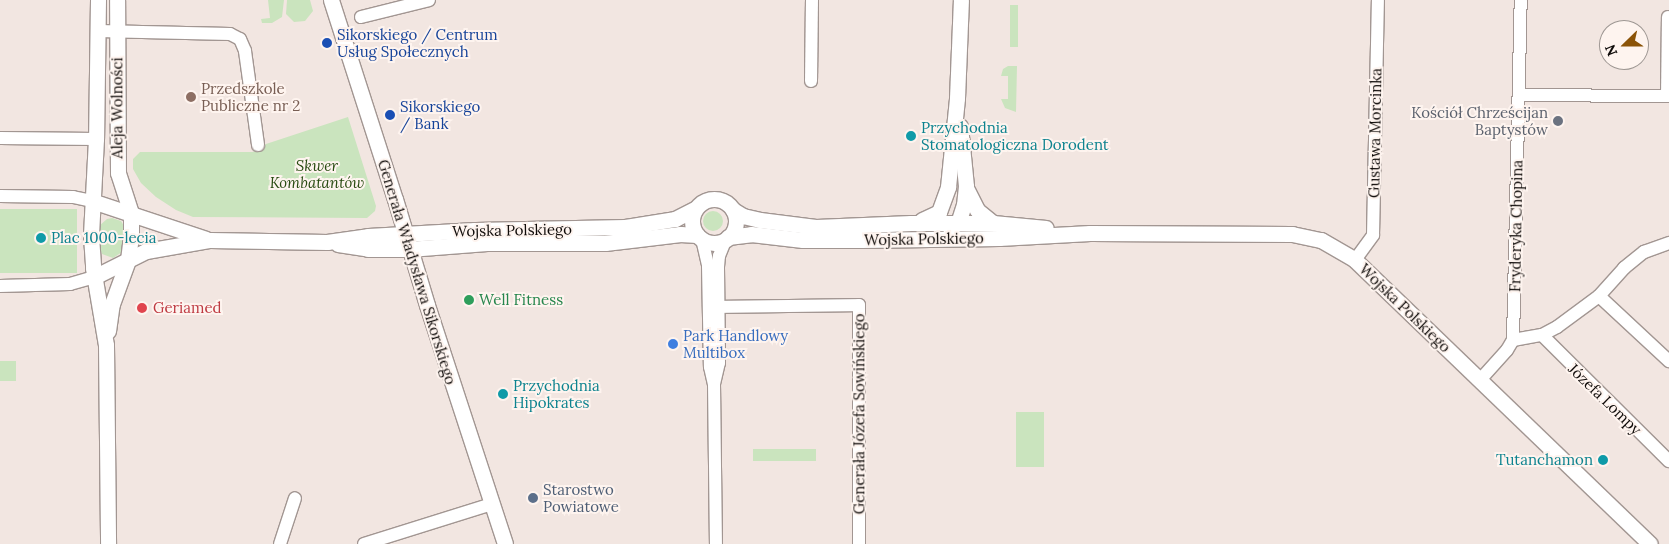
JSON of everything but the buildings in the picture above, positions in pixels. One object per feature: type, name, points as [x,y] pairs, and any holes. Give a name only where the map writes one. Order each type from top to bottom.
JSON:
[{"type":"street","name":"Aleja Wolności","points":[[94,277],[91,242],[96,139],[98,0]]},
{"type":"street","name":"Aleja Wolności","points":[[117,0],[118,173],[131,213],[128,260]]},
{"type":"street","name":"Generała Władysława Sikorskiego","points":[[331,0],[505,544]]},
{"type":"street","points":[[361,17],[429,0]]},
{"type":"street","points":[[811,81],[812,0]]},
{"type":"street","points":[[911,223],[926,220],[939,212],[948,187],[957,98],[961,0]]},
{"type":"street","name":"Gustawa Morcinka","points":[[1355,260],[1372,235],[1378,0]]},
{"type":"street","name":"Fryderyka Chopina","points":[[1513,340],[1521,0]]},
{"type":"street","points":[[1519,95],[1668,96],[1668,16]]},
{"type":"street","points":[[98,31],[230,34],[240,39],[245,51],[258,145]]},
{"type":"street","points":[[911,240],[945,231],[958,223],[962,214],[966,186],[957,98]]},
{"type":"street","points":[[0,138],[96,139]]},
{"type":"street","points":[[966,186],[977,210],[993,223]]},
{"type":"street","points":[[948,187],[953,214],[958,223],[968,231],[994,238]]},
{"type":"street","points":[[0,196],[73,197],[92,201]]},
{"type":"street","points":[[714,384],[719,363],[718,263],[727,238],[736,222],[733,210],[724,202],[713,199],[702,202],[695,208],[692,224],[699,237],[708,266],[710,367],[714,384],[716,544]]},
{"type":"street","name":"Wojska Polskiego","points":[[92,201],[210,240]]},
{"type":"street","name":"Wojska Polskiego","points":[[407,241],[475,230],[625,227],[675,219],[695,208]]},
{"type":"street","name":"Wojska Polskiego","points":[[733,210],[747,218],[798,225],[993,223],[1090,233]]},
{"type":"street","name":"Wojska Polskiego","points":[[727,238],[751,234],[803,240],[911,240],[1090,233],[1292,234],[1321,240],[1355,260],[1650,544]]},
{"type":"street","name":"Wojska Polskiego","points":[[94,277],[153,249],[210,240],[327,242],[368,236],[407,241],[488,244],[605,243],[680,234],[699,237]]},
{"type":"street","points":[[699,237],[715,243],[727,238]]},
{"type":"street","points":[[1480,380],[1507,350],[1513,340],[1542,335],[1599,296],[1624,268],[1644,252],[1669,243]]},
{"type":"street","points":[[108,544],[106,345],[112,304],[128,260]]},
{"type":"street","points":[[0,286],[70,284],[94,277],[106,345]]},
{"type":"street","points":[[1599,296],[1669,361]]},
{"type":"street","name":"Generała Józefa Sowińskiego","points":[[718,307],[859,305],[859,544]]},
{"type":"street","name":"Józefa Lompy","points":[[1542,335],[1669,461]]},
{"type":"street","points":[[280,544],[294,498]]},
{"type":"street","points":[[364,544],[492,504]]},
{"type":"green space","points":[[268,0],[284,0],[282,17],[272,23],[262,23],[261,19],[270,18]]},
{"type":"green space","points":[[287,0],[310,0],[313,11],[305,21],[294,22],[286,14]]},
{"type":"green space","points":[[1010,5],[1018,5],[1018,47],[1010,47]]},
{"type":"green space","points":[[1008,66],[1017,66],[1016,112],[1005,108],[1001,99],[1008,99],[1008,76],[1001,76],[1003,69]]},
{"type":"green space","name":"Skwer Kombatantów","points":[[348,117],[376,206],[375,211],[367,218],[193,217],[176,210],[156,197],[141,183],[133,169],[133,159],[140,152],[253,152],[266,144]]},
{"type":"green space","points":[[0,209],[77,209],[77,273],[0,273]]},
{"type":"green space","points":[[713,211],[720,214],[723,221],[720,228],[713,231],[706,228],[703,221],[706,214]]},
{"type":"green space","points":[[112,218],[121,221],[124,226],[122,252],[113,258],[102,254],[98,244],[99,226],[107,219]]},
{"type":"green space","points":[[0,361],[16,361],[16,381],[0,381]]},
{"type":"green space","points":[[1016,412],[1044,412],[1044,467],[1016,467]]},
{"type":"green space","points":[[753,449],[816,449],[816,461],[753,461]]},
{"type":"place","name":"Sikorskiego / Centrum Usług Społecznych","points":[[327,43]]},
{"type":"place","name":"Przedszkole Publiczne nr 2","points":[[191,97]]},
{"type":"place","name":"Sikorskiego / Bank","points":[[390,115]]},
{"type":"place","name":"Kościół Chrześcijan Baptystów","points":[[1558,121]]},
{"type":"place","name":"Przychodnia Stomatologiczna Dorodent","points":[[911,136]]},
{"type":"place","name":"Plac 1000-lecia","points":[[41,238]]},
{"type":"place","name":"Well Fitness","points":[[469,300]]},
{"type":"place","name":"Geriamed","points":[[142,308]]},
{"type":"place","name":"Park Handlowy Multibox","points":[[673,344]]},
{"type":"place","name":"Przychodnia Hipokrates","points":[[503,394]]},
{"type":"place","name":"Tutanchamon","points":[[1603,460]]},
{"type":"place","name":"Starostwo Powiatowe","points":[[533,498]]}]
